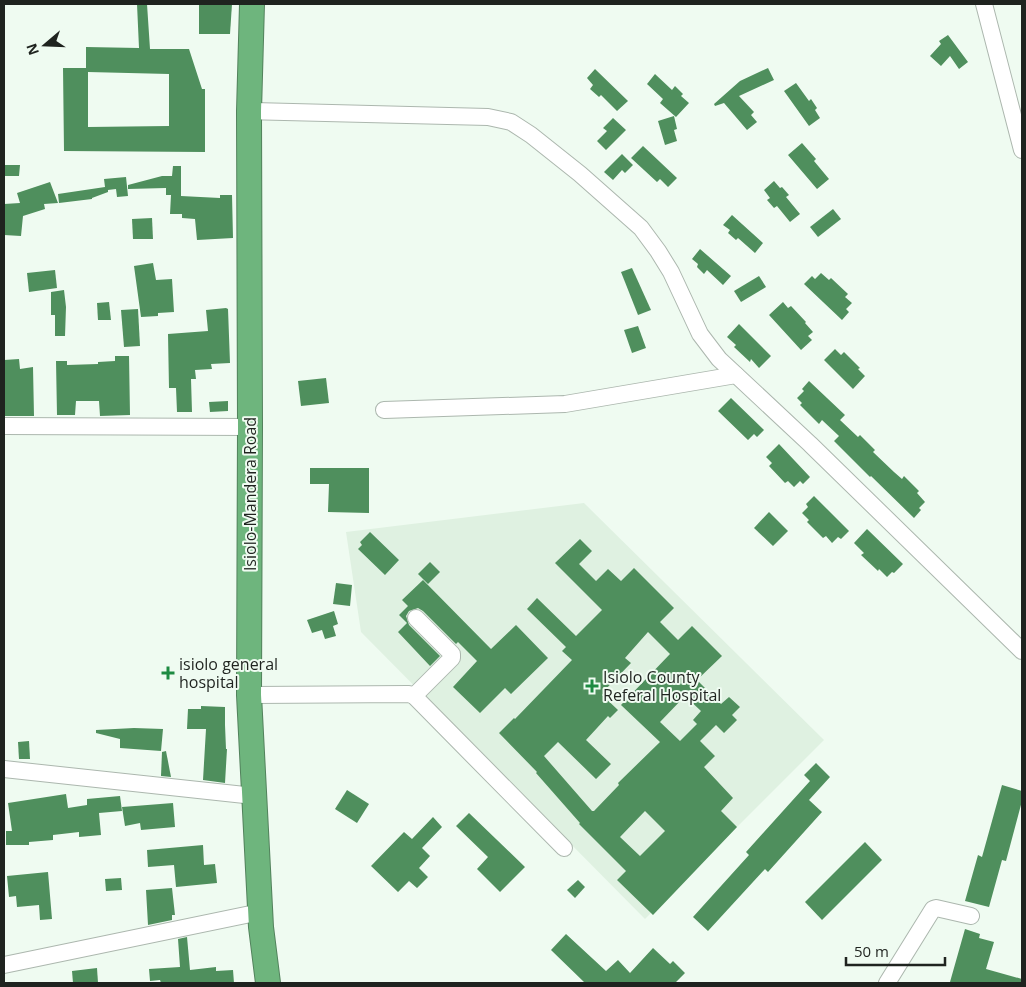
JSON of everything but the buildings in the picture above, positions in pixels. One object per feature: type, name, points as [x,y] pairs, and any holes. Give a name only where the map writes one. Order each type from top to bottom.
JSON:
[{"type":"highway","name":"Isiolo-Mandera Road","points":[[252,4],[249,111],[249,695],[260,912],[268,983]]},
{"type":"street","points":[[984,4],[1022,150]]},
{"type":"street","points":[[249,111],[488,116],[511,122],[531,135],[641,228],[671,272],[700,334],[719,359],[810,444],[1022,651]]},
{"type":"street","points":[[384,410],[565,404],[736,375]]},
{"type":"street","points":[[4,426],[250,426]]},
{"type":"street","points":[[414,696],[452,658],[452,654],[416,618]]},
{"type":"street","points":[[249,695],[409,694],[414,696],[564,848]]},
{"type":"street","points":[[4,770],[254,796]]},
{"type":"street","points":[[887,983],[933,909],[936,908],[971,916]]},
{"type":"street","points":[[4,965],[260,912]]},
{"type":"shaded area","name":"Isiolo County Referal Hospital","points":[[584,503],[824,740],[645,919],[361,632],[346,532]]},
{"type":"place","name":"isiolo general hospital","points":[[168,673]]},
{"type":"place","name":"Isiolo County Referal Hospital","points":[[592,686]]}]
